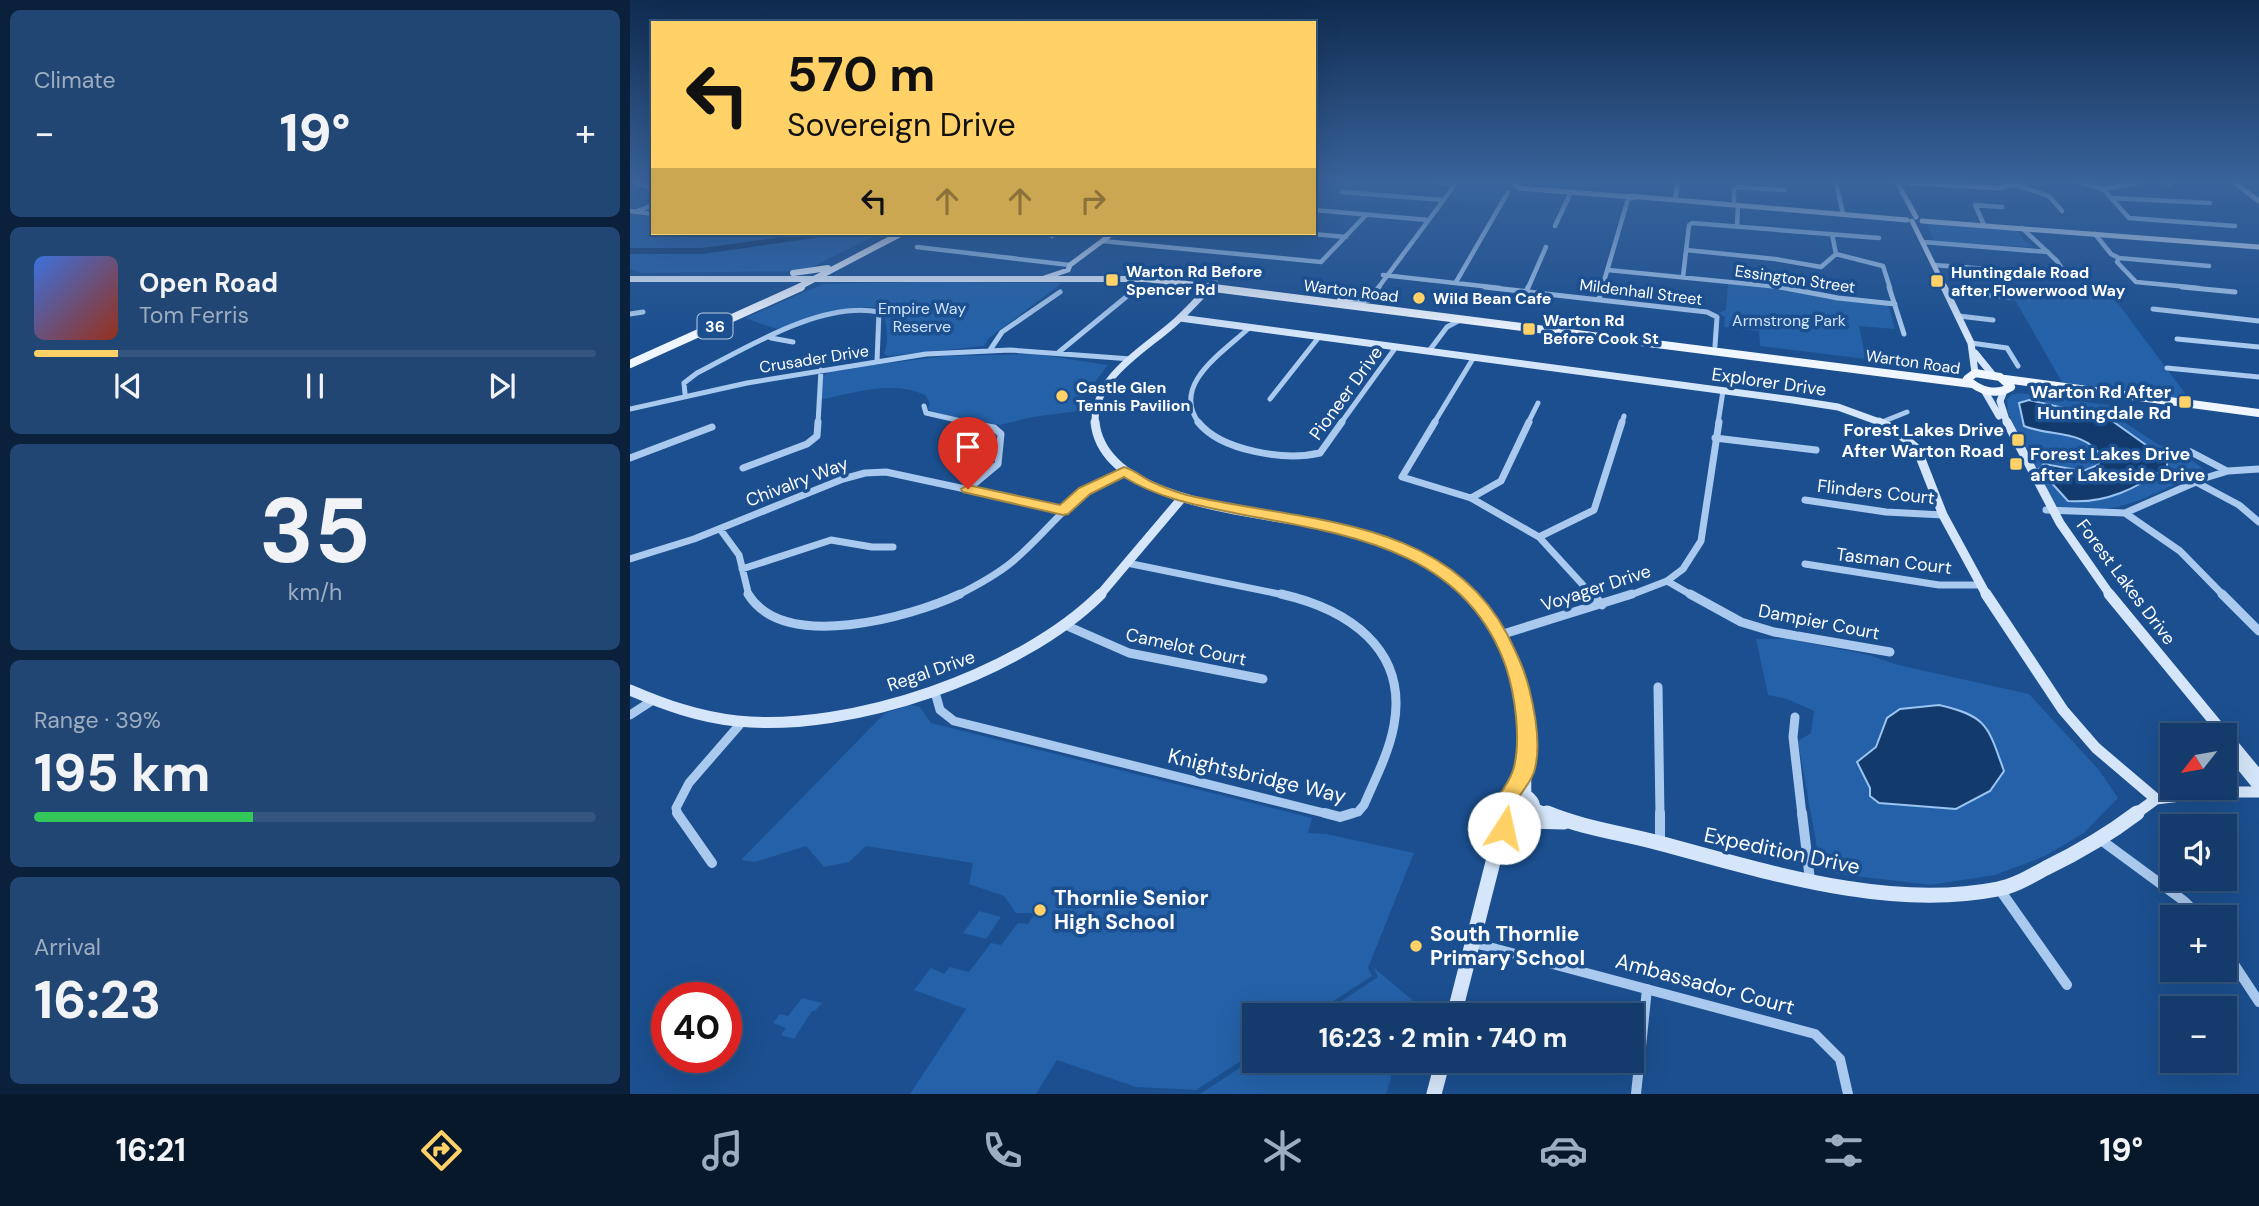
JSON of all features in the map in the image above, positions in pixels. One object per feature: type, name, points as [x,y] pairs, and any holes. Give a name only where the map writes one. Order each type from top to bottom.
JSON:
[{"type":"main road","name":"36","points":[[827,272],[891,235]]},
{"type":"main road","name":"36","points":[[630,362],[800,288],[816,277],[899,235]]},
{"type":"main road","points":[[847,275],[840,272],[887,242]]},
{"type":"main road","name":"Warton Road","points":[[745,275],[827,272],[847,275],[1149,275],[1377,308],[1448,314],[1971,378],[1992,374],[2021,383],[2259,413]]},
{"type":"main road","points":[[1003,273],[1025,278]]},
{"type":"main road","points":[[950,274],[985,278]]},
{"type":"main road","points":[[691,275],[712,279]]},
{"type":"main road","points":[[630,277],[816,277]]},
{"type":"main road","points":[[630,277],[712,279]]},
{"type":"main road","name":"Warton Road","points":[[712,279],[1132,278],[1338,298],[1365,298],[1435,313]]},
{"type":"main road","points":[[762,299],[787,285],[787,279]]},
{"type":"main road","name":"36","points":[[630,362],[807,279]]},
{"type":"main road","points":[[800,288],[822,283],[889,279]]},
{"type":"main road","name":"Warton Road","points":[[1448,314],[1463,319],[1474,318],[1971,378],[1984,390],[2007,390],[2259,419]]},
{"type":"main road","points":[[683,335],[722,324]]},
{"type":"main road","points":[[2005,379],[2011,384],[2007,390]]},
{"type":"street","points":[[1102,241],[1314,262],[1326,260],[1350,233]]},
{"type":"street","points":[[1306,299],[1369,300],[1416,233]]},
{"type":"street","points":[[1456,282],[1484,233]]},
{"type":"street","points":[[1599,299],[1618,233]]},
{"type":"street","points":[[1683,277],[1688,233]]},
{"type":"street","points":[[1821,233],[1879,238]]},
{"type":"street","points":[[1919,233],[1974,352],[1992,374]]},
{"type":"street","points":[[2026,233],[2033,242],[2050,252],[2067,274],[2064,276]]},
{"type":"street","points":[[2083,233],[2259,247]]},
{"type":"street","points":[[1316,234],[1346,237]]},
{"type":"street","points":[[1832,234],[1836,254]]},
{"type":"street","points":[[2095,234],[2111,254],[2119,258],[2208,265]]},
{"type":"street","points":[[1044,278],[1068,270],[1070,265],[1110,235]]},
{"type":"street","points":[[1923,242],[2050,252]]},
{"type":"street","points":[[917,247],[1070,265]]},
{"type":"street","points":[[1527,290],[1546,247]]},
{"type":"street","points":[[1761,249],[1761,257]]},
{"type":"street","points":[[1686,250],[1761,257],[1816,268],[1824,266],[1836,254]]},
{"type":"street","points":[[1836,254],[1882,263],[1904,334]]},
{"type":"street","points":[[2119,258],[2117,262],[2136,282],[2235,292]]},
{"type":"street","points":[[1934,265],[2064,276],[2071,279]]},
{"type":"street","name":"Essington Street","points":[[1608,270],[1785,287],[1838,298],[1895,304]]},
{"type":"street","points":[[1062,273],[1070,277]]},
{"type":"street","name":"Mildenhall Street","points":[[1386,274],[1707,312],[1717,317],[1715,346]]},
{"type":"street","points":[[1217,285],[1108,381],[1098,399],[1095,415],[1096,436],[1107,454],[1124,472],[1147,485],[1182,498],[1321,523],[1361,533],[1400,547],[1438,568],[1462,587],[1487,614],[1515,667],[1527,744],[1524,770],[1526,796]]},
{"type":"street","points":[[1059,352],[1137,288]]},
{"type":"street","points":[[1947,291],[2010,297]]},
{"type":"street","points":[[990,350],[1002,332],[1060,292]]},
{"type":"street","points":[[1365,298],[1377,308]]},
{"type":"street","points":[[685,394],[684,383],[697,373],[810,319],[874,309],[880,312],[877,361]]},
{"type":"street","points":[[2153,309],[2259,321]]},
{"type":"street","points":[[630,314],[643,312]]},
{"type":"street","points":[[1447,327],[1444,320],[1448,314]]},
{"type":"street","points":[[1959,316],[1993,320]]},
{"type":"street","name":"Explorer Drive","points":[[1180,318],[1838,407],[1882,422],[1917,449],[1943,515],[1980,585],[2077,729],[2156,799]]},
{"type":"street","points":[[1429,351],[1447,327],[1463,319]]},
{"type":"street","name":"Pioneer Drive","points":[[1250,327],[1194,384],[1188,400],[1189,411],[1203,430],[1227,443],[1301,457],[1320,453],[1396,346]]},
{"type":"street","points":[[771,337],[793,342]]},
{"type":"street","points":[[1270,399],[1319,337]]},
{"type":"street","points":[[2177,339],[2259,347]]},
{"type":"street","points":[[1971,343],[2007,348],[2018,366]]},
{"type":"street","name":"Crusader Drive","points":[[630,410],[685,394],[877,361],[990,350],[1059,352],[1131,359]]},
{"type":"street","points":[[1971,378],[1974,352]]},
{"type":"street","points":[[1474,357],[1402,477],[1471,498],[1539,537],[1602,605]]},
{"type":"street","points":[[2167,368],[2259,377]]},
{"type":"street","points":[[743,468],[807,444],[817,436],[821,370]]},
{"type":"street","name":"Forest Lakes Drive","points":[[1984,390],[2049,510],[2093,583],[2207,723]]},
{"type":"street","name":"Forest Lakes Drive","points":[[2007,390],[2000,401],[2002,410],[2049,510],[2101,583],[2259,776]]},
{"type":"street","name":"Voyager Drive","points":[[1500,635],[1602,605],[1667,581],[1683,569],[1701,541],[1723,391]]},
{"type":"street","points":[[1471,498],[1501,481],[1538,403]]},
{"type":"street","points":[[924,406],[926,413],[932,416],[994,428],[1001,434],[998,464],[968,489]]},
{"type":"street","points":[[1882,422],[1907,412]]},
{"type":"street","points":[[1539,537],[1594,510],[1624,416]]},
{"type":"street","points":[[630,458],[712,427]]},
{"type":"street","points":[[1715,438],[1816,450]]},
{"type":"street","points":[[2191,452],[2228,471]]},
{"type":"street","points":[[2049,510],[2125,513],[2228,471],[2259,469]]},
{"type":"street","name":"Chivalry Way","points":[[630,559],[720,529],[843,478],[866,473],[886,472],[1063,510]]},
{"type":"street","points":[[720,529],[741,559],[747,592],[756,604],[797,622],[822,626],[882,621],[951,599],[987,580],[1012,563],[1084,491],[1124,472]]},
{"type":"street","points":[[2196,482],[2239,505],[2259,521]]},
{"type":"street","name":"Regal Drive","points":[[630,690],[650,702],[687,715],[743,721],[843,715],[935,692],[1024,651],[1065,625],[1107,588],[1182,498]]},
{"type":"street","name":"Flinders Court","points":[[1805,500],[1875,511],[1943,515]]},
{"type":"street","points":[[2125,513],[2180,551],[2259,631]]},
{"type":"street","points":[[742,569],[831,540],[893,547]]},
{"type":"street","name":"Knightsbridge Way","points":[[935,692],[941,714],[954,721],[1340,817],[1358,812],[1364,805],[1392,733],[1396,710],[1389,667],[1372,639],[1348,618],[1313,601],[1127,563]]},
{"type":"street","name":"Tasman Court","points":[[1805,564],[1939,585],[1980,585]]},
{"type":"street","name":"Dampier Court","points":[[1667,581],[1741,622],[1763,629],[1890,652]]},
{"type":"street","name":"Camelot Court","points":[[1065,625],[1129,653],[1263,679]]},
{"type":"street","points":[[1658,687],[1660,843]]},
{"type":"street","points":[[630,715],[650,702]]},
{"type":"street","points":[[1795,717],[1793,737],[1810,881]]},
{"type":"street","points":[[712,863],[679,819],[676,808],[688,783],[743,721]]},
{"type":"street","points":[[2237,761],[2259,790]]},
{"type":"street","points":[[1457,1003],[1498,852],[1506,815],[1503,806],[1524,770]]},
{"type":"street","name":"Expedition Drive","points":[[1536,809],[1568,822],[1810,881],[1844,888],[1947,895],[2000,889],[2101,840],[2156,799],[2259,790]]},
{"type":"street","points":[[1498,852],[1534,816],[1536,809],[1533,801],[1526,796],[1511,796]]},
{"type":"street","points":[[1506,815],[1513,821],[1526,822]]},
{"type":"street","name":"Expedition Drive","points":[[1526,822],[1568,822]]},
{"type":"street","points":[[2101,840],[2188,905]]},
{"type":"street","points":[[2000,889],[2067,985]]},
{"type":"street","name":"Ambassador Court","points":[[1473,942],[1815,1034],[1839,1053],[1847,1077],[1848,1094]]},
{"type":"street","points":[[2237,969],[2259,1002]]},
{"type":"street","points":[[1636,1094],[1647,989]]},
{"type":"street","points":[[1434,1094],[1440,1073]]},
{"type":"green space","points":[[630,233],[876,235],[804,271],[643,273],[630,269]]},
{"type":"green space","points":[[1931,233],[2019,233],[2025,242],[2034,247],[1934,241]]},
{"type":"green space","name":"Empire Way Reserve","points":[[1062,283],[989,338],[984,346],[888,356],[884,354],[887,332],[883,311],[872,307],[847,310],[794,328],[782,329],[745,318],[823,284]]},
{"type":"green space","name":"Armstrong Park","points":[[1728,284],[1789,289],[1888,305],[1895,329],[1859,326],[1866,359],[1760,346],[1759,331],[1724,327],[1725,317],[1719,313],[1726,310]]},
{"type":"green space","points":[[2006,284],[2111,294],[2190,400],[2063,384]]},
{"type":"green space","points":[[1036,354],[1108,365],[1086,394],[1078,411],[1000,425],[934,413],[928,409],[930,403],[925,395],[899,388],[873,389],[820,400],[822,378],[832,370],[946,356]]},
{"type":"green space","points":[[2012,394],[2108,405],[2115,416],[2159,445],[2177,449],[2206,471],[2152,495],[2116,507],[2077,510],[2056,506],[2008,413],[2007,399]]},
{"type":"green space","points":[[1756,639],[1788,639],[1869,655],[1898,665],[2029,694],[2099,770],[2118,798],[2084,833],[2045,856],[1995,875],[1930,885],[1838,874],[1820,865],[1798,741],[1811,733],[1814,711],[1787,699],[1768,695]]},
{"type":"green space","name":"Thornlie Senior High School","points":[[910,705],[920,707],[931,723],[1312,818],[1308,833],[1326,834],[1414,853],[1368,968],[1372,976],[1330,1003],[1242,1003],[1242,1060],[1196,1090],[1136,1087],[1057,1060],[1036,1094],[910,1094],[966,1009],[914,990],[931,968],[944,974],[950,967],[969,972],[991,943],[1001,945],[1018,923],[1028,924],[1035,913],[1016,913],[1004,896],[969,884],[973,863],[866,846],[849,862],[824,867],[806,846],[755,862],[741,860],[885,713]]},
{"type":"green space","points":[[979,911],[1001,917],[986,939],[963,933]]},
{"type":"green space","points":[[1373,967],[1416,1003],[1338,1003],[1378,977]]},
{"type":"green space","points":[[802,998],[822,1003],[812,1011],[794,1039],[781,1035],[786,1028],[773,1023],[780,1014],[788,1016]]},
{"type":"green space","points":[[1242,1067],[1242,1073],[1390,1073],[1391,1078],[1386,1094],[1200,1094]]},
{"type":"shaded area","points":[[2029,400],[2108,418],[2167,460],[2167,467],[2120,493],[2095,500],[2068,501],[2039,469],[2044,464],[2083,471],[2098,465],[2102,457],[2095,448],[2077,438],[2024,426],[2019,403]]},
{"type":"shaded area","points":[[1939,705],[1968,714],[1984,726],[2004,771],[1990,791],[1956,809],[1879,803],[1870,796],[1870,788],[1857,762],[1876,747],[1887,718],[1900,709]]},
{"type":"waterway","points":[[630,251],[702,251],[814,235]]},
{"type":"place","name":"Warton Rd Before Spencer Rd","points":[[1112,280]]},
{"type":"place","name":"Huntingdale Road after Flowerwood Way","points":[[1937,281]]},
{"type":"place","name":"Wild Bean Cafe","points":[[1419,298]]},
{"type":"place","name":"Warton Rd Before Cook St","points":[[1529,329]]},
{"type":"place","name":"Castle Glen Tennis Pavilion","points":[[1062,396]]},
{"type":"place","name":"Warton Rd After Huntingdale Rd","points":[[2185,402]]},
{"type":"place","name":"Forest Lakes Drive After Warton Road","points":[[2018,440]]},
{"type":"place","name":"Forest Lakes Drive after Lakeside Drive","points":[[2016,464]]},
{"type":"place","name":"Thornlie Senior High School","points":[[1040,910]]},
{"type":"place","name":"South Thornlie Primary School","points":[[1416,946]]},
{"type":"route","points":[[968,489],[1063,510],[1084,491],[1124,472],[1147,485],[1182,498],[1321,523],[1361,533],[1400,547],[1438,568],[1462,587],[1487,614],[1515,667],[1527,744],[1524,770],[1511,796],[1504,802],[1504,828]]}]
